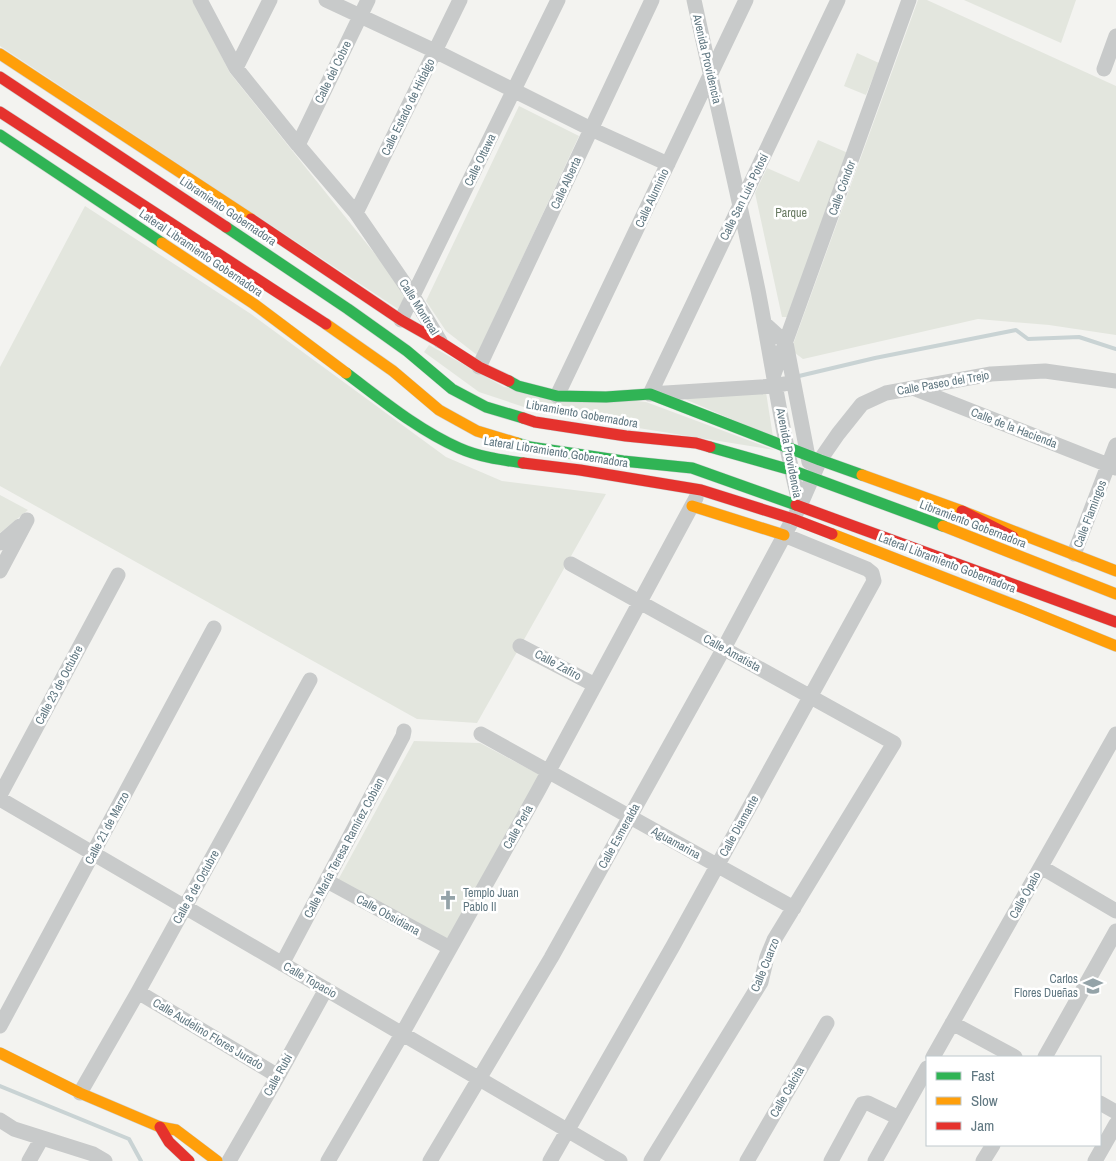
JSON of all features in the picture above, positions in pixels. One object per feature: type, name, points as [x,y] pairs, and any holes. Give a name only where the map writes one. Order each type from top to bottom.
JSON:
[{"type":"main road","points":[[0,54],[401,320],[440,342]]},
{"type":"main road","name":"Libramiento Gobernadora","points":[[0,77],[348,309],[407,351],[452,388],[486,407],[535,422],[626,436],[696,444],[791,470],[1116,593]]},
{"type":"main road","points":[[0,112],[335,330],[393,371],[439,410],[477,431],[530,447],[623,461],[692,468],[796,513],[1116,622]]},
{"type":"main road","name":"Lateral Libramiento Gobernadora","points":[[0,135],[254,304],[381,400],[426,431],[460,449],[493,459],[701,490],[796,513],[1116,646]]},
{"type":"main road","name":"Calle Montreal","points":[[440,342],[479,367],[518,386],[557,396],[606,397],[650,394]]},
{"type":"main road","points":[[650,394],[814,458],[962,511],[1116,570]]},
{"type":"main road","points":[[692,506],[784,535]]},
{"type":"main road","points":[[962,511],[1116,593]]},
{"type":"main road","points":[[1026,608],[1116,628]]},
{"type":"main road","points":[[0,1053],[80,1093],[160,1127],[176,1130],[218,1161]]},
{"type":"main road","points":[[160,1127],[169,1142],[189,1161]]},
{"type":"street","name":"Calle Montreal","points":[[200,0],[236,68],[356,213],[413,296],[440,342]]},
{"type":"street","points":[[236,68],[270,0]]},
{"type":"street","points":[[326,0],[435,51],[591,129],[668,164]]},
{"type":"street","name":"Calle del Cobre","points":[[298,145],[368,0]]},
{"type":"street","name":"Calle Estado de Hidalgo","points":[[356,213],[460,0]]},
{"type":"street","name":"Calle Ottawa","points":[[401,320],[558,0]]},
{"type":"street","name":"Calle Alberta","points":[[479,367],[652,0]]},
{"type":"street","name":"Avenida Providencia","points":[[694,0],[740,204],[764,323],[791,470],[796,513]]},
{"type":"street","name":"Calle Aluminio","points":[[557,396],[746,0]]},
{"type":"street","name":"Calle San Luis Potosí","points":[[650,394],[838,0]]},
{"type":"street","name":"Calle Cóndor","points":[[775,381],[786,343],[910,0]]},
{"type":"street","points":[[1104,69],[1116,36]]},
{"type":"street","points":[[764,323],[786,343]]},
{"type":"street","name":"Avenida Providencia","points":[[786,343],[793,382],[814,458]]},
{"type":"street","name":"Calle Paseo del Trejo","points":[[812,478],[814,458],[838,434],[862,404],[886,393],[991,374],[1044,372],[1116,381]]},
{"type":"street","name":"Calle Montreal","points":[[650,394],[775,381],[793,382]]},
{"type":"street","name":"Calle de la Hacienda","points":[[912,388],[1112,466]]},
{"type":"street","name":"Calle Flamingos","points":[[1074,554],[1112,466],[1116,445]]},
{"type":"street","name":"Avenida Providencia","points":[[796,513],[812,478]]},
{"type":"street","name":"Calle Perla","points":[[328,1161],[402,1034],[548,772],[701,490]]},
{"type":"street","name":"Calle Esmeralda","points":[[430,1161],[551,958],[724,648],[796,513]]},
{"type":"street","points":[[0,543],[27,520],[0,571]]},
{"type":"street","name":"Calle Diamante","points":[[550,1161],[717,866],[874,581],[872,573],[867,569],[784,535]]},
{"type":"street","name":"Calle Amatista","points":[[571,564],[894,743]]},
{"type":"street","name":"Calle 23 de Octubre","points":[[0,795],[118,575]]},
{"type":"street","name":"Calle 21 de Marzo","points":[[0,1026],[214,628]]},
{"type":"street","name":"Calle Zafiro","points":[[520,646],[595,685]]},
{"type":"street","name":"Calle 8 de Octubre","points":[[80,1093],[138,992],[310,680]]},
{"type":"street","name":"Calle María Teresa Ramírez Cobian","points":[[282,964],[404,731]]},
{"type":"street","name":"Aguamarina","points":[[481,734],[794,908]]},
{"type":"street","name":"Calle Ópalo","points":[[934,1056],[1116,734]]},
{"type":"street","name":"Calle Cuarzo","points":[[651,1161],[760,982],[774,940],[894,743]]},
{"type":"street","name":"Calle Topacio","points":[[0,799],[620,1161]]},
{"type":"street","points":[[1041,867],[1116,911]]},
{"type":"street","name":"Calle Obsidiana","points":[[327,881],[450,948]]},
{"type":"street","points":[[1046,1056],[1116,930]]},
{"type":"street","name":"Calle Rubí","points":[[229,1161],[326,989]]},
{"type":"street","name":"Calle Audelino Flores Jurado","points":[[138,992],[278,1076]]},
{"type":"street","name":"Calle Calcita","points":[[747,1161],[828,1023]]},
{"type":"street","points":[[952,1023],[1013,1056]]},
{"type":"street","points":[[875,1161],[926,1070]]},
{"type":"street","points":[[831,1161],[862,1104],[868,1103],[899,1118]]},
{"type":"street","points":[[1101,1104],[1116,1112]]},
{"type":"street","points":[[0,1120],[7,1132],[42,1138],[93,1154],[105,1161]]},
{"type":"street","points":[[1095,1161],[1116,1124]]},
{"type":"street","points":[[29,1161],[42,1138]]},
{"type":"street","points":[[983,1161],[992,1146]]},
{"type":"green space","points":[[0,0],[193,0],[230,73],[407,294],[398,309],[0,46]]},
{"type":"green space","points":[[918,0],[927,0],[1116,86],[1116,335],[1049,325],[978,319],[803,359],[791,350]]},
{"type":"green space","points":[[964,0],[1076,0],[1061,43]]},
{"type":"green space","points":[[857,53],[879,63],[866,95],[844,86]]},
{"type":"green space","points":[[519,106],[579,136],[477,355],[446,331],[426,301]]},
{"type":"green space","name":"Parque","points":[[818,140],[848,153],[787,317],[782,317],[755,193],[767,168],[799,182]]},
{"type":"green space","points":[[85,206],[251,314],[446,457],[502,481],[606,494],[477,723],[417,719],[0,486],[0,367]]},
{"type":"green space","points":[[429,345],[504,387],[646,402],[775,450],[539,412],[479,392],[424,352]]},
{"type":"green space","points":[[766,392],[773,437],[680,397]]},
{"type":"green space","points":[[0,495],[28,510],[0,533]]},
{"type":"green space","points":[[414,741],[480,743],[540,775],[449,941],[338,880]]},
{"type":"waterway","points":[[799,376],[875,358],[1016,330],[1028,339],[1079,337],[1116,349]]},
{"type":"waterway","points":[[0,1086],[129,1139],[141,1161]]},
{"type":"traffic: fast","points":[[0,135],[162,243]]},
{"type":"traffic: fast","points":[[226,227],[407,351],[452,389],[486,407],[523,418]]},
{"type":"traffic: fast","points":[[346,373],[401,414],[444,441],[474,454],[523,463]]},
{"type":"traffic: fast","points":[[509,381],[518,386],[557,396],[606,397],[650,394],[862,475]]},
{"type":"traffic: fast","points":[[517,443],[530,447],[623,461],[692,468],[796,505]]},
{"type":"traffic: fast","points":[[710,447],[791,470],[943,526]]},
{"type":"traffic: slow","points":[[0,54],[251,219]]},
{"type":"traffic: slow","points":[[162,243],[254,304],[346,373]]},
{"type":"traffic: slow","points":[[326,324],[393,371],[439,410],[477,431],[517,443]]},
{"type":"traffic: slow","points":[[862,475],[962,511],[1116,571]]},
{"type":"traffic: slow","points":[[692,506],[784,535]]},
{"type":"traffic: slow","points":[[943,526],[1116,594]]},
{"type":"traffic: slow","points":[[832,534],[1116,646]]},
{"type":"traffic: slow","points":[[0,1053],[80,1093],[160,1127],[176,1130],[217,1161]]},
{"type":"traffic: jam","points":[[0,77],[226,227]]},
{"type":"traffic: jam","points":[[0,112],[326,324]]},
{"type":"traffic: jam","points":[[251,219],[401,320],[479,367],[509,381]]},
{"type":"traffic: jam","points":[[523,418],[535,422],[626,436],[696,443],[710,447]]},
{"type":"traffic: jam","points":[[523,463],[580,470],[701,490],[793,519],[832,534]]},
{"type":"traffic: jam","points":[[796,505],[1116,622]]},
{"type":"traffic: jam","points":[[962,511],[1013,537]]},
{"type":"traffic: jam","points":[[160,1127],[169,1142],[189,1161]]},
{"type":"place","name":"Templo Juan Pablo II","points":[[448,900]]},
{"type":"place","name":"Carlos Flores Dueñas","points":[[1093,986]]}]
